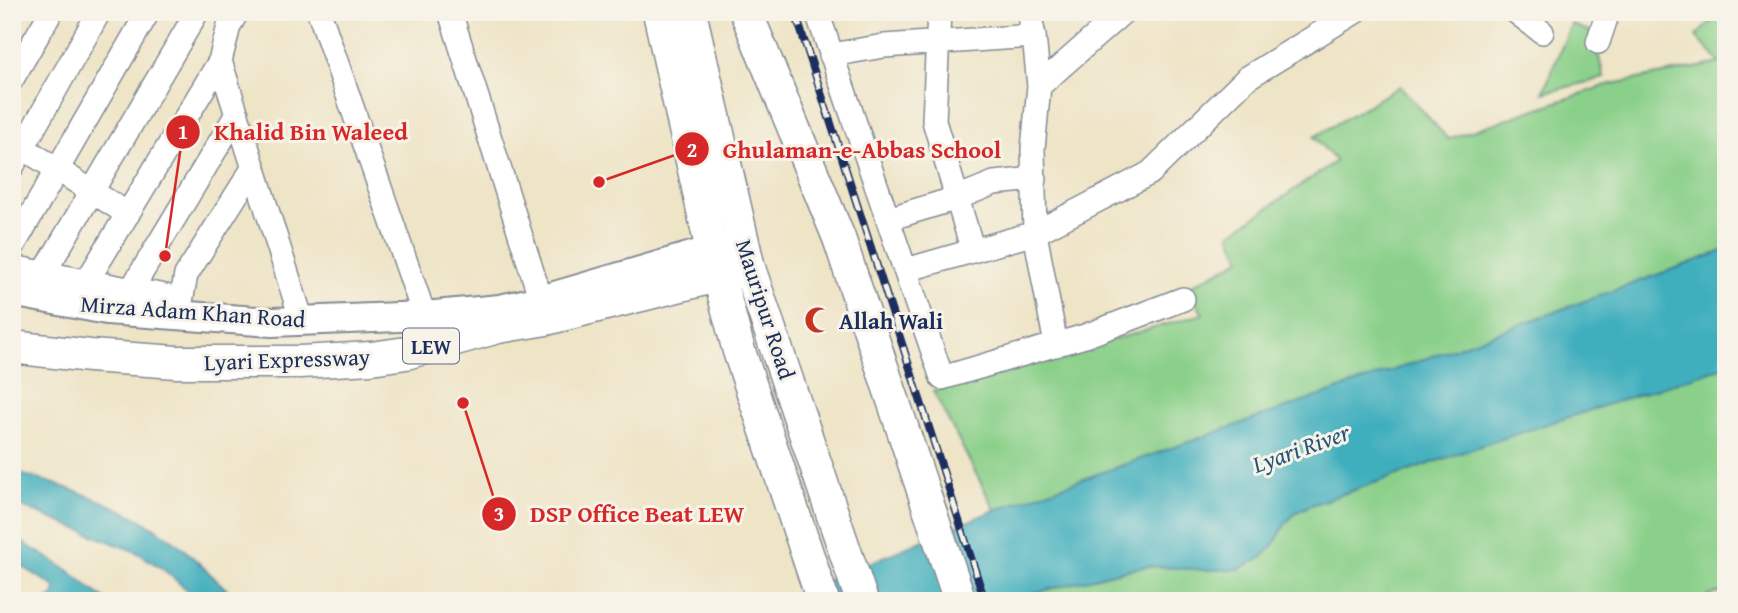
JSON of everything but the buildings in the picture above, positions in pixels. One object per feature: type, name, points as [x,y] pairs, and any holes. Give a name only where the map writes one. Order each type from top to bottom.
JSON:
[{"type":"highway","name":"Mauripur Road","points":[[659,12],[731,259],[777,344],[862,601]]},
{"type":"highway","name":"Mauripur Road","points":[[690,12],[731,259],[738,351],[823,601]]},
{"type":"highway","points":[[746,12],[839,238],[960,601]]},
{"type":"highway","name":"Lyari Expressway","points":[[12,347],[134,360],[218,363],[348,360],[406,354],[498,327],[546,319],[731,259]]},
{"type":"main road","name":"Mirza Adam Khan Road","points":[[12,292],[107,310],[180,307],[272,322],[424,316],[500,309],[731,259]]},
{"type":"street","points":[[12,79],[51,12]]},
{"type":"street","points":[[99,12],[16,152],[58,169],[128,214]]},
{"type":"street","points":[[12,248],[148,12]]},
{"type":"street","points":[[44,273],[197,12]]},
{"type":"street","points":[[319,12],[434,345]]},
{"type":"street","points":[[450,12],[541,300]]},
{"type":"street","points":[[939,12],[934,121],[973,251]]},
{"type":"street","points":[[1029,12],[1040,86],[1033,149],[1035,233],[1056,345]]},
{"type":"street","points":[[1040,86],[1124,12]]},
{"type":"street","points":[[906,270],[1035,233],[1150,173],[1247,78],[1355,12]]},
{"type":"street","points":[[1516,12],[1542,32]]},
{"type":"street","points":[[1598,42],[1608,12]]},
{"type":"street","points":[[824,14],[831,55],[942,378],[1084,337],[1183,299]]},
{"type":"street","points":[[87,281],[220,61],[226,17]]},
{"type":"street","points":[[831,55],[884,46],[1034,36]]},
{"type":"street","points":[[220,61],[302,321]]},
{"type":"street","points":[[131,290],[237,114]]},
{"type":"street","points":[[12,267],[131,290],[180,307],[186,275],[254,167]]},
{"type":"street","points":[[888,219],[957,198],[993,183],[1035,179]]},
{"type":"green space","points":[[1721,12],[1726,12],[1726,250],[995,510],[933,391],[1203,314],[1187,288],[1241,259],[1230,234],[1336,161],[1314,137],[1400,86],[1448,139],[1607,85],[1720,63],[1696,36]]},
{"type":"green space","points":[[1571,24],[1593,33],[1604,78],[1543,93]]},
{"type":"green space","points":[[1726,366],[1726,590],[1693,601],[1007,600],[1148,566],[1239,569],[1298,511],[1311,505],[1489,443]]},
{"type":"water","name":"Lyari River","points":[[1726,250],[1726,366],[1489,443],[1311,505],[1288,520],[1273,546],[1260,559],[1239,569],[1148,566],[1003,601],[779,601],[995,510]]},
{"type":"water","points":[[12,472],[78,492],[144,522],[180,546],[240,601],[200,601],[163,569],[136,552],[12,503]]},
{"type":"water","points":[[12,536],[68,570],[107,601],[47,601],[55,594],[55,587],[12,560]]},
{"type":"railway","points":[[795,12],[985,601]]},
{"type":"place","name":"Ghulaman-e-Abbas School","points":[[599,182]]},
{"type":"place","name":"Khalid Bin Waleed","points":[[165,256]]},
{"type":"place","name":"Allah Wali","points":[[818,320]]},
{"type":"place","name":"DSP Office Beat LEW","points":[[463,403]]}]
